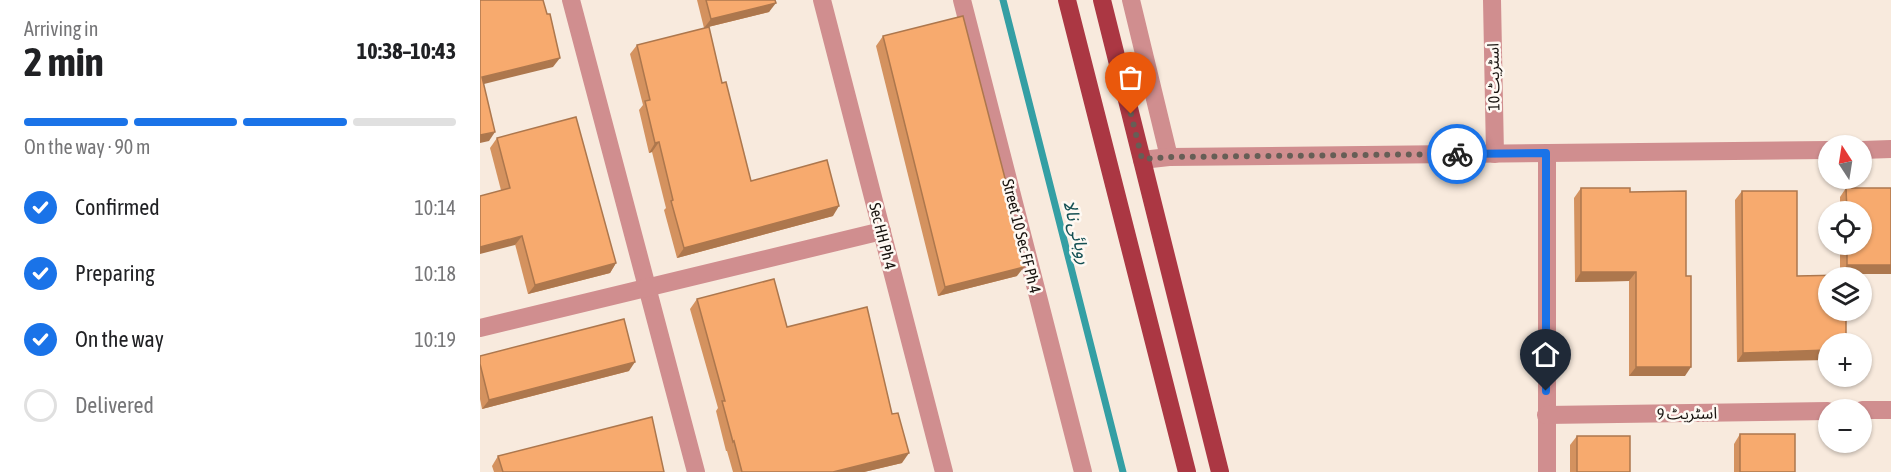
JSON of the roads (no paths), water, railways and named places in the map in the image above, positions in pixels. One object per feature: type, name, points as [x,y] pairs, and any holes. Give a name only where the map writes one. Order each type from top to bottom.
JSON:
[{"type":"main road","points":[[1067,0],[1187,472]]},
{"type":"main road","points":[[1102,0],[1220,472]]},
{"type":"street","points":[[571,0],[696,472]]},
{"type":"street","name":"Sec HH Ph 4","points":[[822,0],[944,472]]},
{"type":"street","name":"Street 10 Sec FF Ph 4","points":[[962,0],[1083,472]]},
{"type":"street","points":[[1131,0],[1169,157]]},
{"type":"street","name":"اسٹریٹ 10","points":[[1492,0],[1495,154]]},
{"type":"street","points":[[1872,150],[1891,149]]},
{"type":"street","points":[[1142,159],[1818,150]]},
{"type":"street","points":[[1546,153],[1547,472]]},
{"type":"street","points":[[480,328],[882,231]]},
{"type":"street","points":[[1872,410],[1891,410]]},
{"type":"street","name":"اسٹریٹ 9","points":[[1546,415],[1818,411]]},
{"type":"waterway","name":"روہائی نالا","points":[[1003,0],[1123,472]]}]
